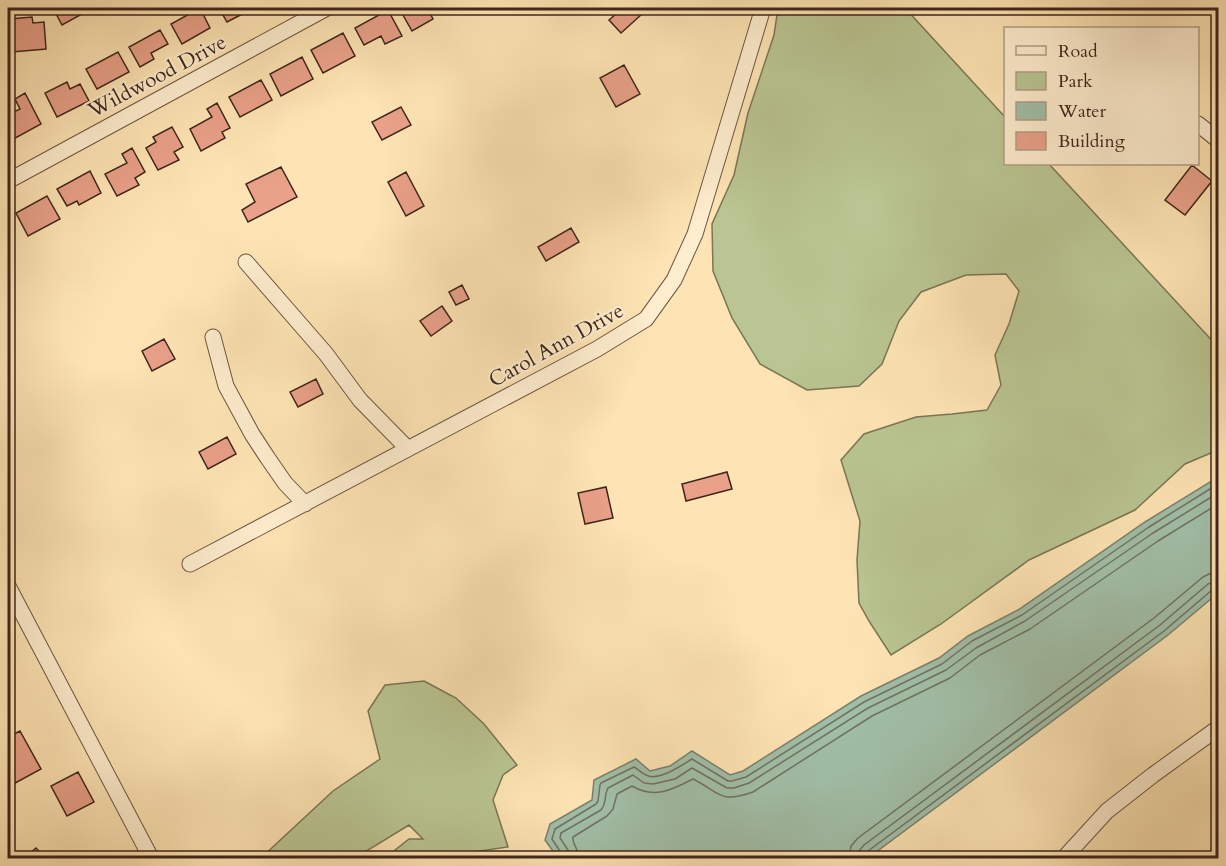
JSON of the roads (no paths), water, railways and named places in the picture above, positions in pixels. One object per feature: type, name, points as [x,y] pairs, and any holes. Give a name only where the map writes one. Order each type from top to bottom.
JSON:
[{"type":"street","name":"Wildwood Drive","points":[[8,181],[327,8]]},
{"type":"street","name":"Carol Ann Drive","points":[[190,564],[597,349],[646,320],[674,280],[695,234],[763,8]]},
{"type":"street","points":[[1199,126],[1218,140]]},
{"type":"street","points":[[246,262],[326,354],[360,400],[408,449]]},
{"type":"street","points":[[213,337],[226,386],[241,415],[285,483],[305,504]]},
{"type":"street","points":[[8,586],[151,858]]},
{"type":"street","points":[[1064,858],[1107,811],[1217,731]]},
{"type":"water","points":[[1218,477],[1218,593],[1168,635],[868,858],[558,858],[545,840],[550,824],[592,800],[594,780],[636,759],[650,771],[670,766],[692,751],[730,775],[743,771],[861,696],[939,658],[968,636],[1018,610],[1145,522]]}]
